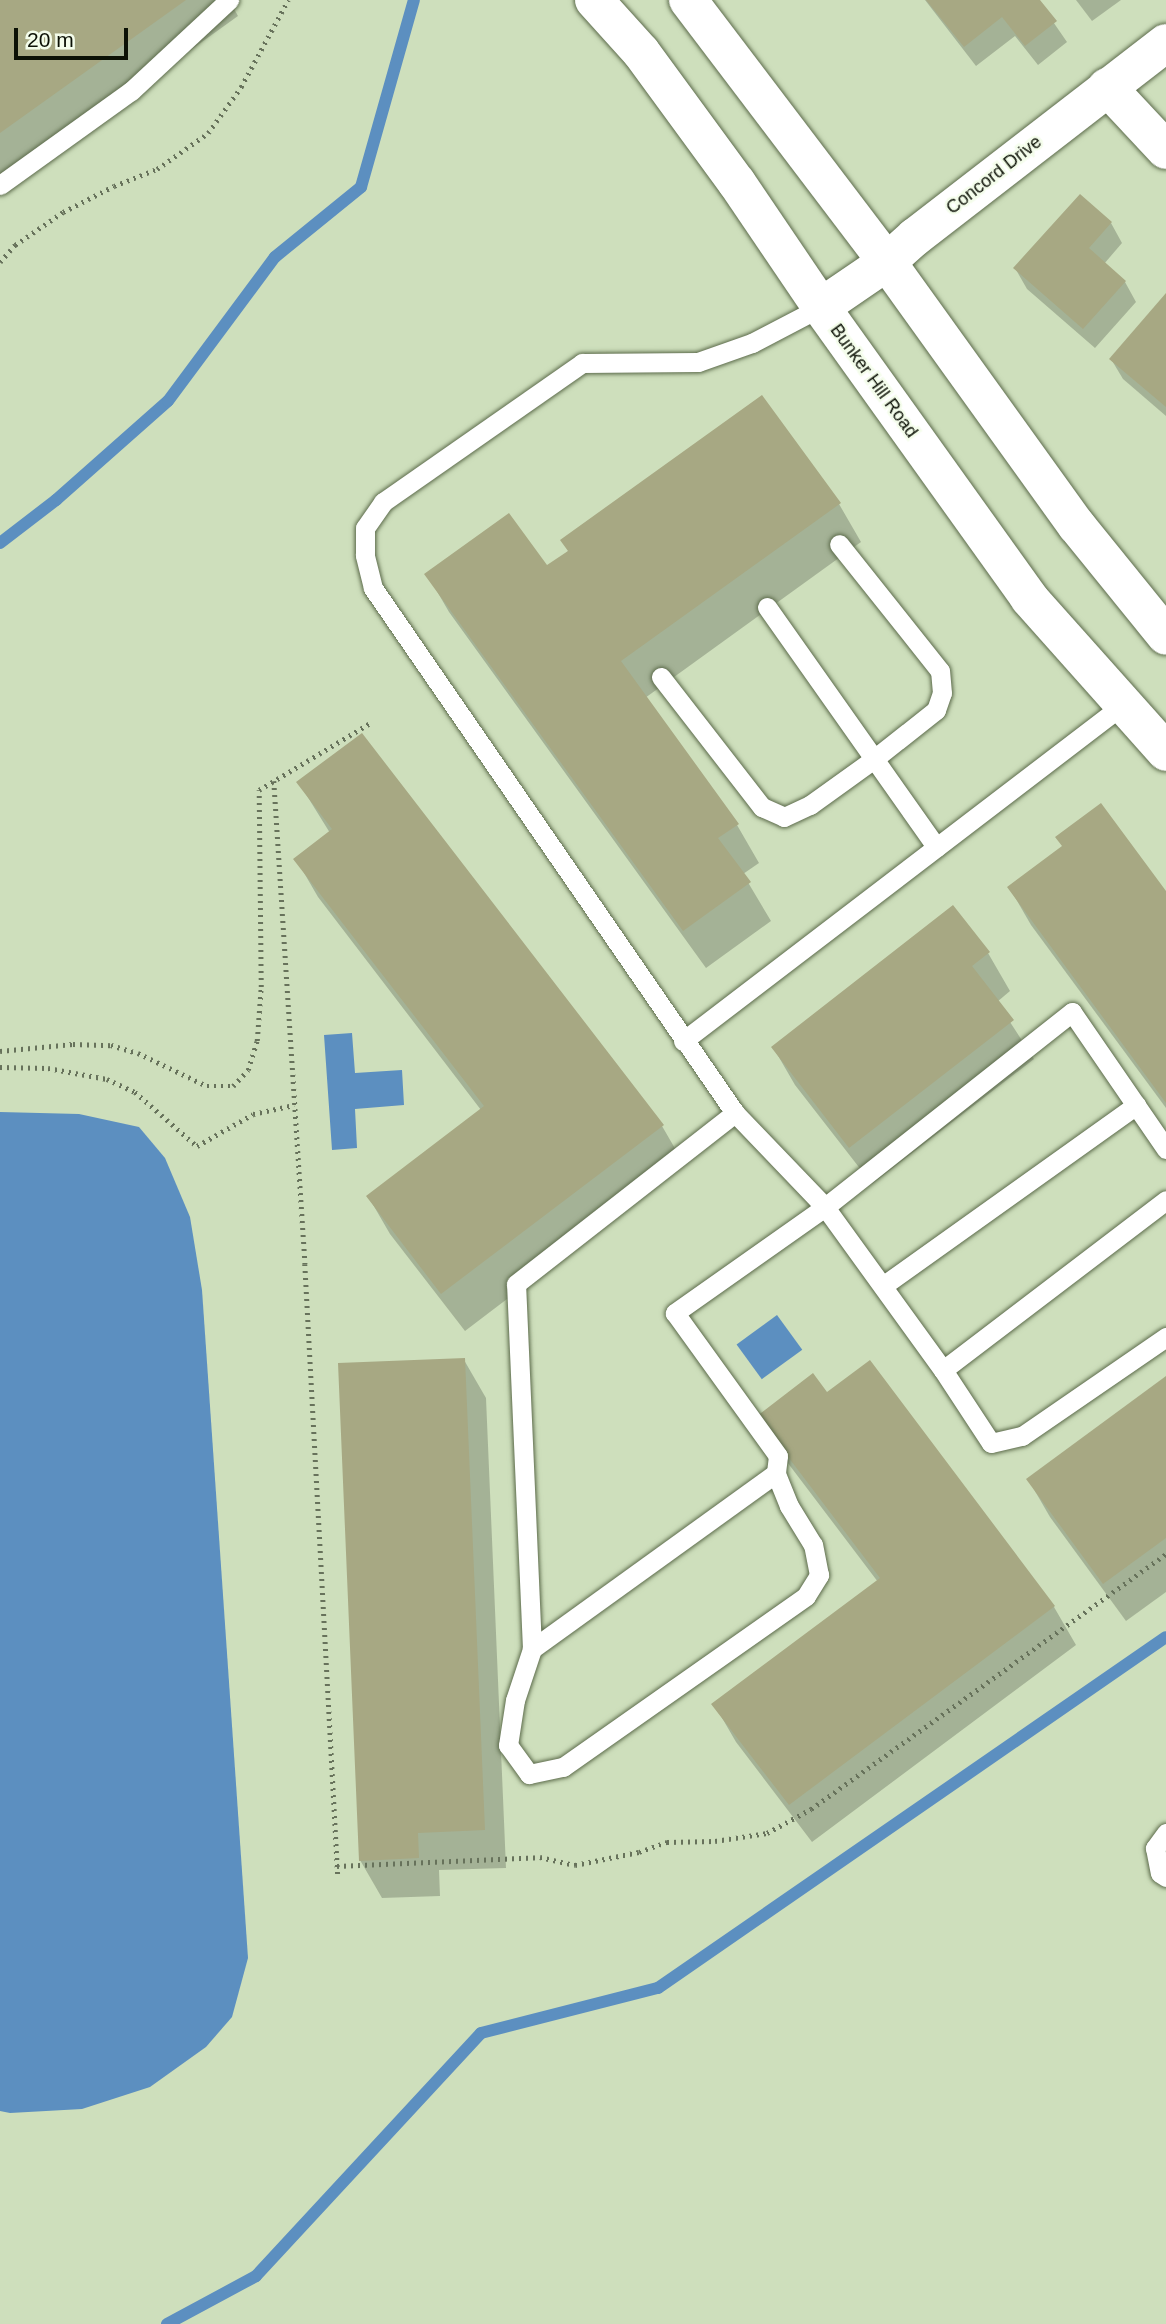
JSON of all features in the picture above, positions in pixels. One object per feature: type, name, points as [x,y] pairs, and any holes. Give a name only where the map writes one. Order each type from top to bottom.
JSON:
[{"type":"main road","name":"Bunker Hill Road","points":[[594,0],[665,85],[737,183],[821,307],[1029,598],[1166,752]]},
{"type":"main road","points":[[688,0],[887,262],[1077,527],[1166,636]]},
{"type":"main road","name":"Concord Drive","points":[[821,307],[887,262],[915,237],[1166,43]]},
{"type":"main road","points":[[1107,87],[1166,150]]},
{"type":"lane","points":[[0,185],[131,91],[229,0]]},
{"type":"lane","points":[[821,307],[752,343],[698,362],[582,363],[383,502],[365,528],[365,555],[373,588],[735,1113],[825,1207],[884,1285],[991,1443],[1022,1436],[1166,1337]]},
{"type":"lane","points":[[661,677],[762,807],[784,817],[810,805],[874,759],[936,710],[942,694],[940,671],[839,544]]},
{"type":"lane","points":[[766,607],[936,847]]},
{"type":"lane","points":[[683,1041],[1124,704]]},
{"type":"lane","points":[[735,1113],[516,1284],[532,1649],[515,1700],[508,1745],[529,1774],[563,1768],[806,1596],[819,1575],[813,1545],[789,1506],[776,1474],[778,1456],[675,1313],[825,1207],[1072,1013],[1166,1149]]},
{"type":"lane","points":[[884,1285],[1136,1105]]},
{"type":"lane","points":[[943,1370],[1166,1200]]},
{"type":"lane","points":[[532,1649],[776,1474]]},
{"type":"lane","points":[[1166,1833],[1155,1848],[1160,1873],[1166,1877]]},
{"type":"path","points":[[0,261],[15,244],[63,212],[114,186],[157,169],[208,133],[241,87],[288,0]]},
{"type":"path","points":[[0,1051],[73,1044],[111,1045],[138,1054],[207,1086],[233,1086],[248,1070],[257,1041],[261,987],[259,790],[370,723]]},
{"type":"path","points":[[274,781],[338,1878]]},
{"type":"path","points":[[0,1067],[48,1068],[107,1079],[135,1092],[197,1146],[253,1114],[294,1105]]},
{"type":"path","points":[[337,1866],[540,1857],[575,1865],[639,1852],[667,1842],[715,1841],[767,1833],[811,1809],[1166,1554]]},
{"type":"water","points":[[352,1033],[355,1073],[402,1070],[404,1105],[355,1109],[357,1148],[332,1150],[324,1035]]},
{"type":"water","points":[[0,1112],[79,1114],[139,1127],[165,1158],[190,1217],[202,1290],[248,1958],[232,2017],[206,2047],[150,2087],[82,2109],[10,2113],[0,2111]]},
{"type":"water","points":[[777,1315],[802,1350],[762,1379],[737,1344]]},
{"type":"building","points":[[0,0],[186,0],[0,133]]},
{"type":"building","points":[[926,0],[1040,0],[1057,21],[1025,46],[1002,17],[964,47]]},
{"type":"building","points":[[1080,194],[1112,222],[1089,248],[1126,281],[1083,329],[1013,268]]},
{"type":"building","points":[[1166,293],[1166,407],[1109,359]]},
{"type":"building","points":[[762,395],[841,503],[621,661],[739,824],[718,838],[751,882],[683,931],[424,574],[509,513],[547,565],[568,551],[560,540]]},
{"type":"building","points":[[362,733],[664,1125],[441,1294],[366,1196],[484,1106],[293,859],[332,829],[296,782]]},
{"type":"building","points":[[1101,803],[1166,891],[1166,1103],[1007,887],[1062,846],[1055,837]]},
{"type":"building","points":[[953,905],[990,952],[972,966],[1014,1020],[849,1148],[771,1047]]},
{"type":"building","points":[[465,1358],[485,1830],[418,1833],[419,1858],[359,1861],[338,1363]]},
{"type":"building","points":[[870,1360],[1055,1606],[789,1805],[711,1704],[880,1578],[757,1416],[813,1373],[827,1392]]},
{"type":"building","points":[[1166,1376],[1166,1538],[1103,1584],[1026,1479]]},
{"type":"waterway","points":[[0,543],[56,500],[168,401],[275,257],[361,187],[414,0]]},
{"type":"waterway","points":[[167,2324],[256,2276],[481,2033],[658,1988],[1166,1637]]}]
